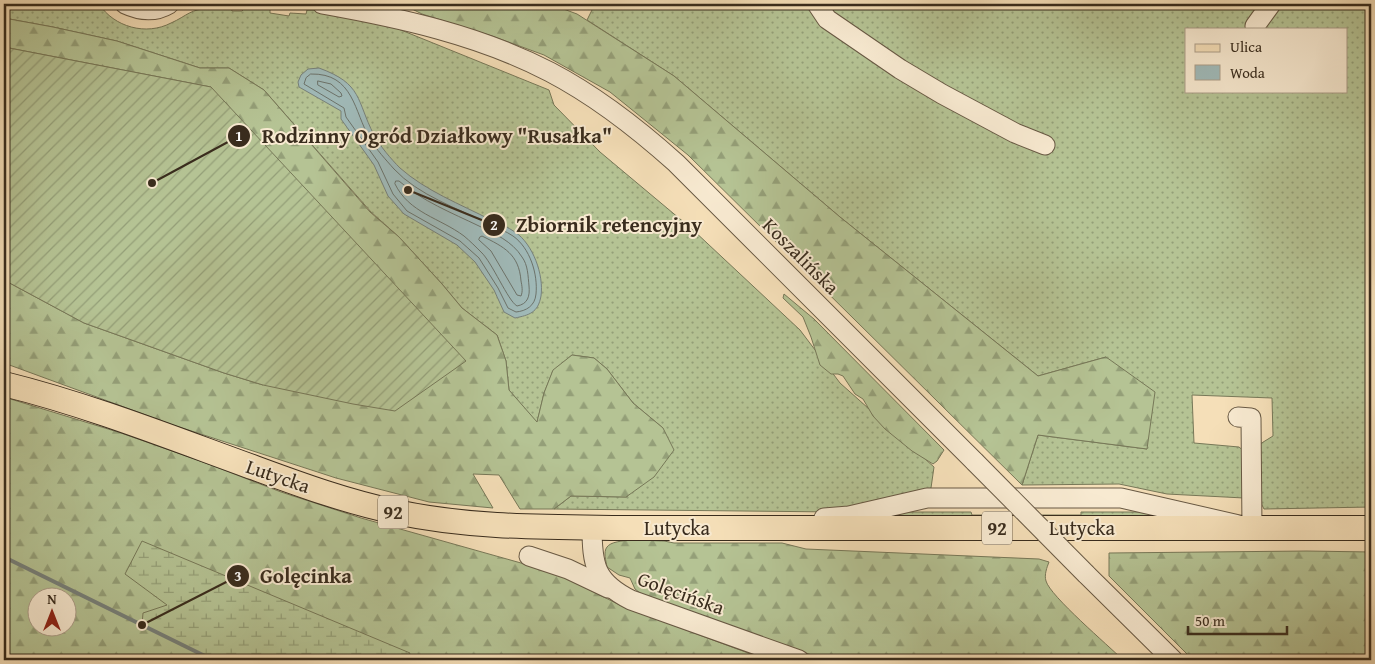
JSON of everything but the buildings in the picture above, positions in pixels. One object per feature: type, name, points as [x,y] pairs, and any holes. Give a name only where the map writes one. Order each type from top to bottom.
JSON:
[{"type":"main road","name":"Lutycka","points":[[4,384],[75,404],[319,490],[396,512],[472,523],[659,528],[1371,528]]},
{"type":"street","points":[[125,4],[138,10],[154,10],[169,4]]},
{"type":"street","name":"Koszalińska","points":[[322,4],[410,22],[479,42],[550,72],[609,108],[676,163],[1173,660]]},
{"type":"street","points":[[817,4],[827,19],[900,69],[1015,133],[1045,145]]},
{"type":"street","points":[[1255,26],[1271,4]]},
{"type":"street","points":[[4,374],[75,404]]},
{"type":"street","points":[[659,528],[703,519],[849,516],[927,498],[1121,498],[1252,528],[1251,418],[1238,417]]},
{"type":"street","name":"Golęcińska","points":[[592,527],[596,566],[599,575],[612,590],[631,600],[798,660]]},
{"type":"street","points":[[529,556],[568,569],[612,590]]},
{"type":"green space","points":[[4,4],[99,4],[105,12],[122,24],[141,29],[161,27],[194,11],[210,9],[211,4],[231,8],[232,11],[242,11],[247,5],[270,9],[270,13],[289,16],[290,13],[306,14],[307,10],[330,10],[396,28],[549,90],[554,105],[600,152],[692,229],[800,330],[840,383],[934,467],[931,488],[836,512],[554,509],[571,496],[627,497],[663,428],[633,403],[607,369],[594,358],[572,355],[553,371],[544,393],[537,423],[509,390],[506,361],[497,335],[462,308],[399,237],[371,212],[264,90],[229,68],[200,68],[117,41],[4,18]]},
{"type":"green space","points":[[402,4],[550,4],[577,14],[674,76],[840,217],[1038,376],[1106,357],[1155,392],[1147,449],[1038,435],[1022,485],[688,155],[610,92],[544,55],[422,14]]},
{"type":"green space","points":[[595,4],[1371,4],[1371,507],[1264,509],[1259,499],[1260,444],[1273,436],[1272,398],[1192,395],[1194,443],[1239,447],[1245,452],[1244,498],[1167,494],[1119,484],[1022,485],[1038,435],[1147,449],[1106,357],[1038,376],[840,217],[674,76],[587,20]]},
{"type":"green space","points":[[4,18],[117,41],[200,68],[229,68],[264,90],[370,212],[399,237],[462,308],[497,335],[506,361],[509,390],[537,422],[544,393],[553,370],[572,355],[594,358],[607,369],[633,403],[663,428],[674,450],[654,477],[626,497],[571,496],[554,509],[520,509],[499,475],[473,474],[493,508],[429,502],[336,478],[173,425],[4,363],[4,280],[84,323],[263,385],[211,87],[4,47]]},
{"type":"green space","points":[[4,47],[211,87],[466,361],[395,411],[353,404],[263,385],[224,373],[84,323],[4,280]]},
{"type":"green space","points":[[784,294],[814,319],[944,450],[937,461],[933,464],[912,451],[885,429],[873,416],[863,399],[855,394],[843,376],[831,374],[820,365],[803,317],[783,298]]},
{"type":"green space","points":[[4,397],[121,433],[281,492],[361,518],[553,572],[624,607],[767,660],[4,660]]},
{"type":"green space","points":[[894,512],[971,512],[972,515],[1081,515],[1081,512],[1158,512],[1178,517],[870,517]]},
{"type":"green space","points":[[142,541],[410,653],[407,660],[213,660],[142,625],[143,613],[167,605],[125,574]]},
{"type":"green space","points":[[625,541],[664,541],[674,543],[782,543],[806,549],[1039,559],[1049,562],[1045,579],[1058,598],[1123,660],[826,660],[644,596],[635,589],[630,578],[619,575],[607,567],[605,551],[611,544]]},
{"type":"green space","points":[[1371,552],[1371,660],[1193,660],[1109,576],[1109,553]]},
{"type":"water","points":[[319,68],[344,80],[351,87],[376,139],[400,168],[421,184],[515,232],[521,237],[532,252],[541,279],[540,302],[535,310],[515,318],[504,312],[494,290],[475,262],[457,245],[404,214],[388,196],[374,165],[341,119],[341,111],[299,87],[298,82],[301,75],[308,69]]},
{"type":"waterway","points":[[4,557],[213,660]]},
{"type":"place","name":"Rodzinny Ogród Działkowy \"Rusałka\"","points":[[152,183]]},
{"type":"place","name":"Zbiornik retencyjny","points":[[408,190]]},
{"type":"place","name":"Golęcinka","points":[[142,625]]}]
